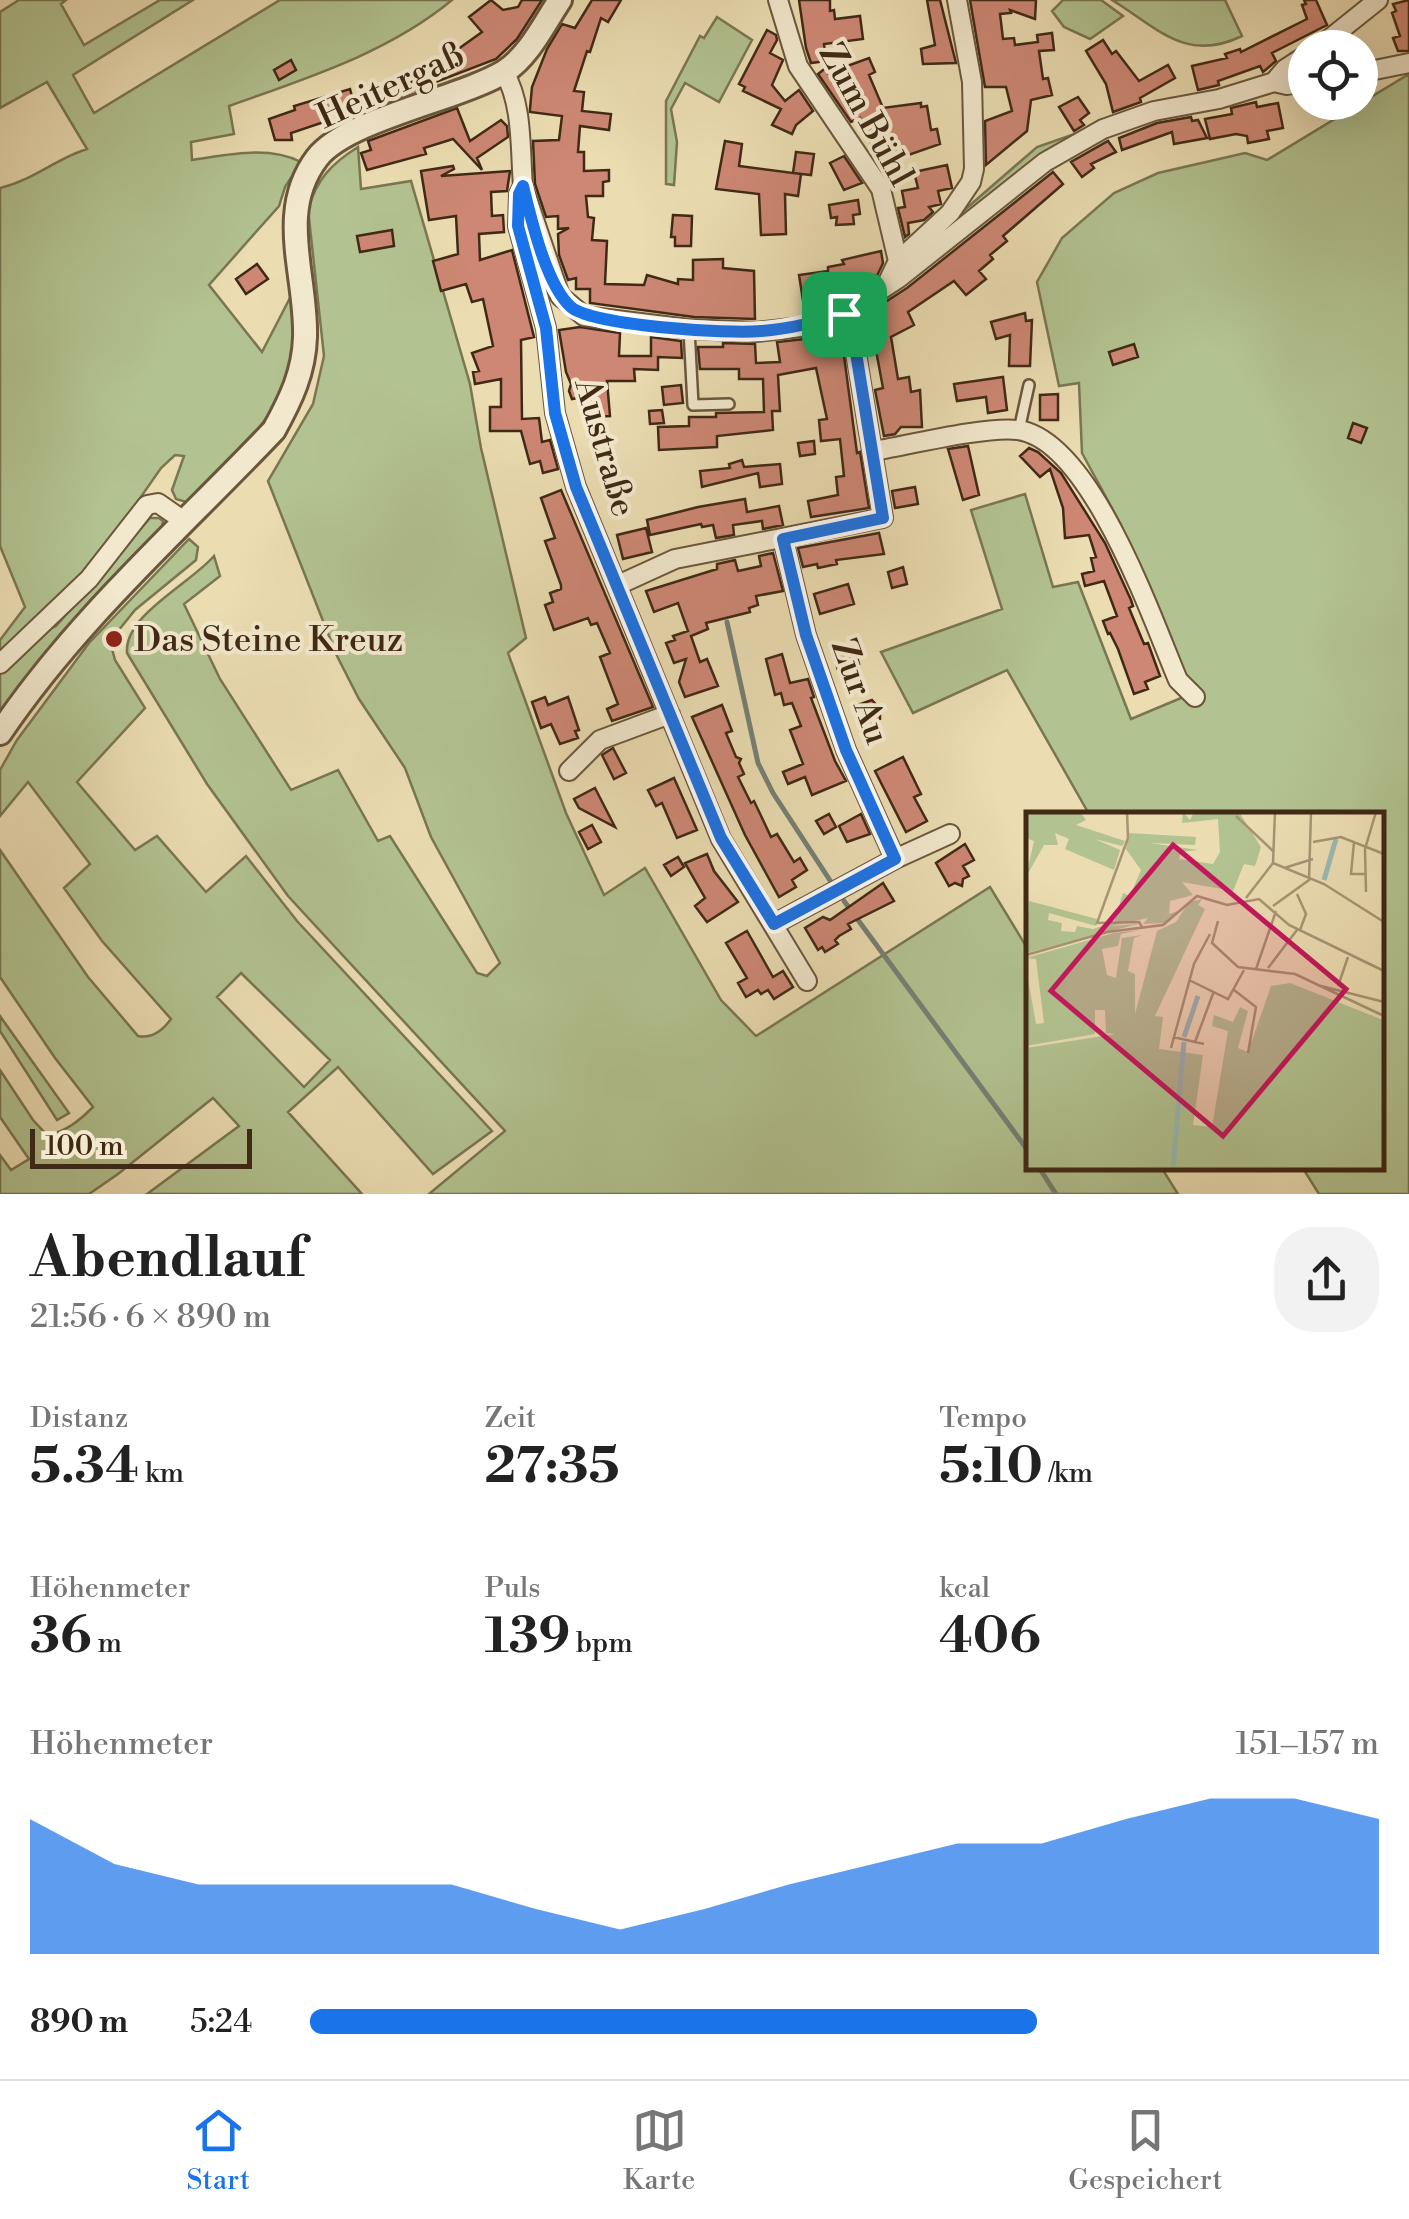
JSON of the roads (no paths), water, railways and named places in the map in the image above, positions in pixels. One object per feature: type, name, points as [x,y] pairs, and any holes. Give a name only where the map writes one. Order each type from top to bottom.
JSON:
[{"type":"street","name":"Heitergaß","points":[[0,732],[34,682],[71,639],[274,430],[294,396],[305,337],[294,230],[296,199],[320,154],[371,125],[504,72],[529,47],[560,0]]},
{"type":"street","name":"Zum Bühl","points":[[778,0],[798,66],[881,190],[898,261]]},
{"type":"street","points":[[886,284],[898,261],[950,213],[971,182],[972,82],[957,0]]},
{"type":"street","points":[[1334,30],[1354,7],[1378,0]]},
{"type":"street","points":[[1378,69],[1409,63]]},
{"type":"street","points":[[523,186],[560,296],[584,316],[689,329],[756,332],[801,327],[844,314],[914,267],[1045,162],[1075,143],[1154,111],[1220,99],[1274,82],[1288,67]]},
{"type":"street","name":"Austraße","points":[[504,72],[513,88],[523,186],[518,226],[546,328],[555,413],[576,487],[721,838],[807,981]]},
{"type":"street","points":[[1274,82],[1288,86]]},
{"type":"street","points":[[618,585],[675,560],[883,518],[856,353],[844,314]]},
{"type":"street","points":[[874,451],[1019,430],[1062,454],[1107,516],[1178,680],[1195,697]]},
{"type":"street","points":[[0,664],[88,579],[148,505],[158,503],[184,520]]},
{"type":"street","name":"Zur Au","points":[[783,539],[806,635],[846,750],[895,859]]},
{"type":"street","points":[[569,770],[600,740],[670,714]]},
{"type":"street","points":[[774,924],[950,834]]},
{"type":"lane","points":[[689,329],[694,405],[729,404]]},
{"type":"lane","points":[[1019,430],[1029,385]]},
{"type":"waterway","points":[[727,622],[758,763],[833,885]]},
{"type":"waterway","points":[[844,901],[1026,1148]]},
{"type":"waterway","points":[[1040,1169],[1056,1194]]},
{"type":"place","name":"Das Steine Kreuz","points":[[114,639]]}]
